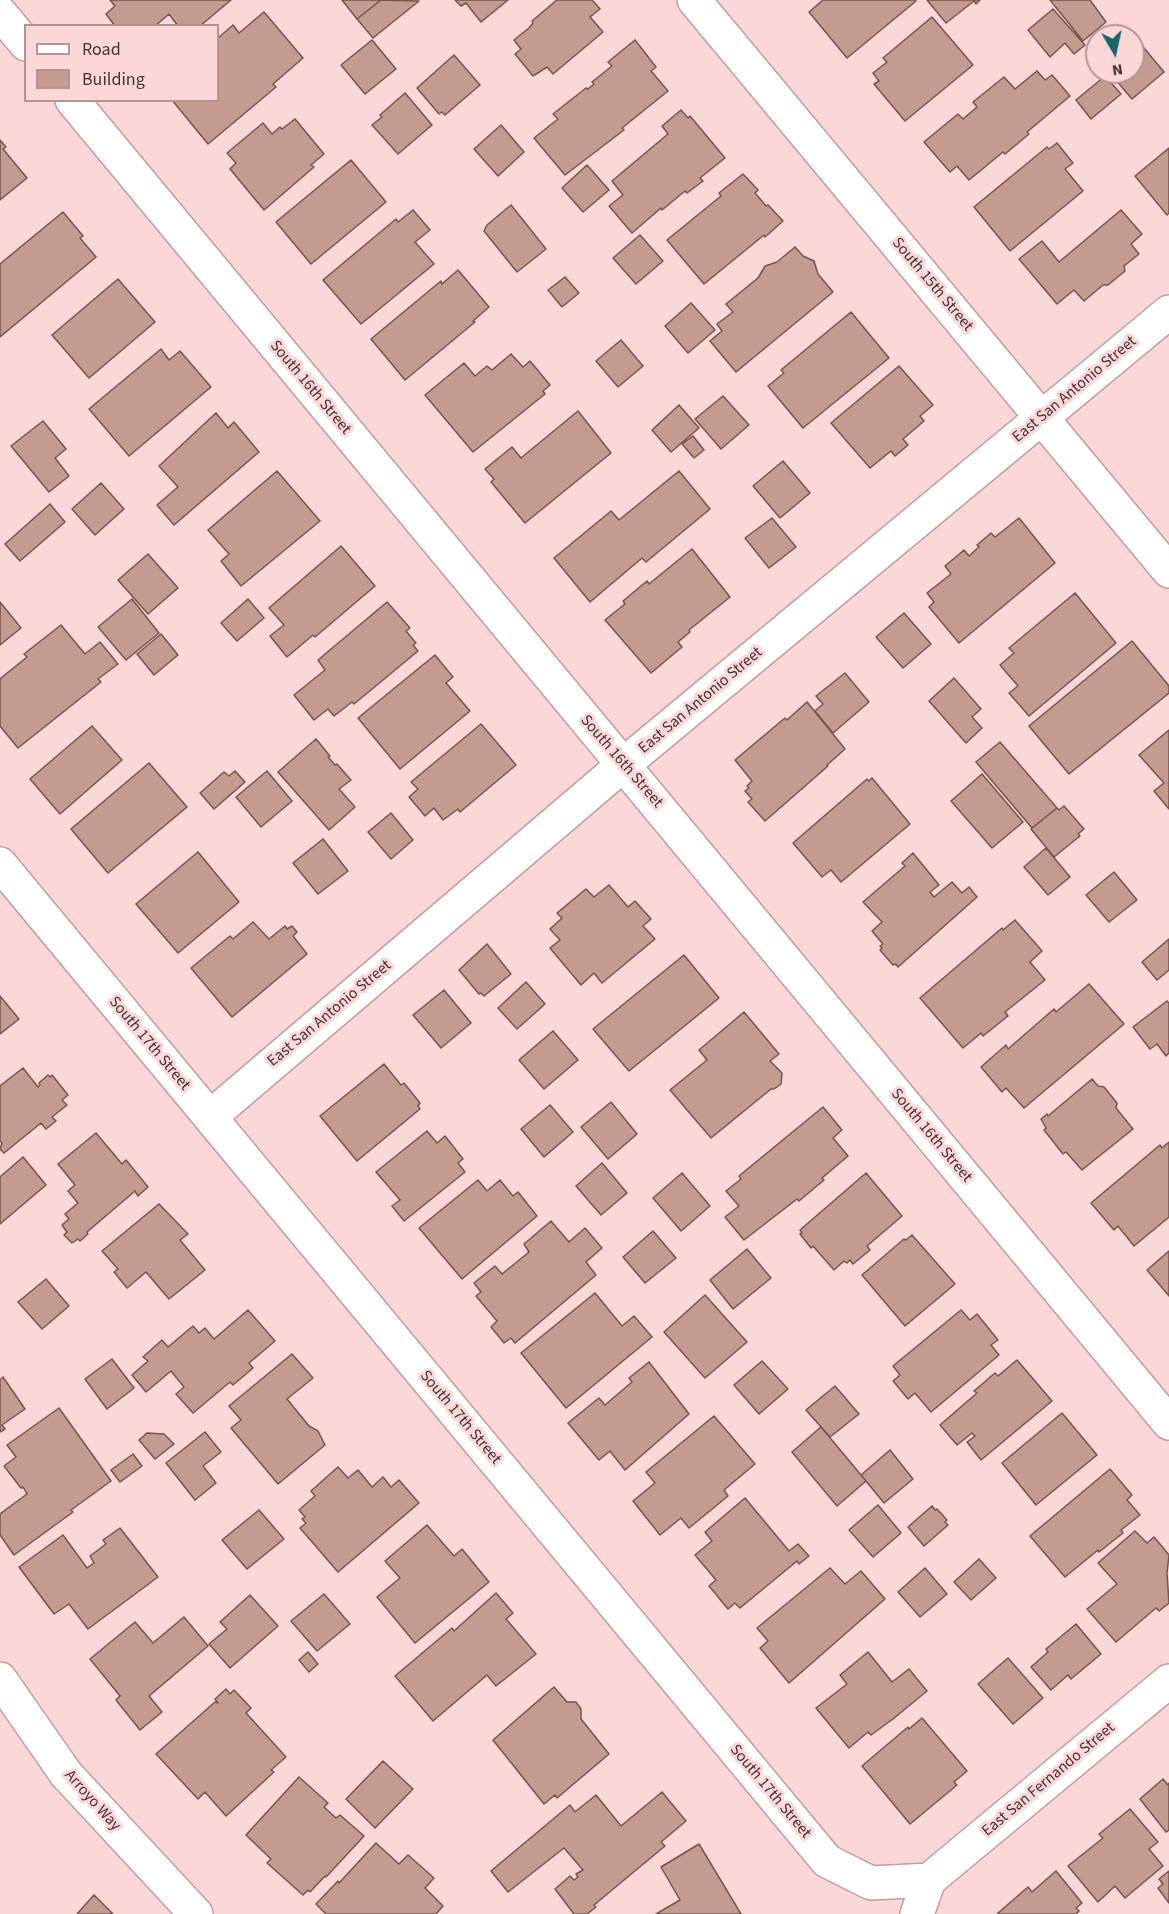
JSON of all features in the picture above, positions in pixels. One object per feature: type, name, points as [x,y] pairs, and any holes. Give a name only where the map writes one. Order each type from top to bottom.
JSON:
[{"type":"street","name":"South 15th Street","points":[[694,0],[1169,571]]},
{"type":"street","points":[[0,13],[24,42]]},
{"type":"street","name":"South 16th Street","points":[[74,102],[1169,1424]]},
{"type":"street","name":"East San Antonio Street","points":[[210,1117],[623,765],[1169,312]]},
{"type":"street","name":"South 17th Street","points":[[0,864],[827,1861],[871,1883],[929,1880]]},
{"type":"street","name":"Arroyo Way","points":[[0,1679],[66,1774],[196,1914]]},
{"type":"street","name":"East San Fernando Street","points":[[929,1880],[1169,1681]]},
{"type":"street","points":[[917,1914],[929,1880]]},
{"type":"building","points":[[110,0],[231,0],[202,24],[176,24],[169,14],[157,24],[114,24],[106,14],[115,6]]},
{"type":"building","points":[[342,0],[381,0],[357,19]]},
{"type":"building","points":[[381,0],[419,1],[373,38],[357,19]]},
{"type":"building","points":[[455,0],[508,0],[481,22],[466,3],[461,6]]},
{"type":"building","points":[[557,0],[592,0],[600,9],[590,17],[603,32],[553,74],[547,67],[533,76],[515,54],[521,49],[514,40]]},
{"type":"building","points":[[823,0],[916,1],[847,58],[809,12]]},
{"type":"building","points":[[927,0],[980,0],[976,4],[974,1],[946,23]]},
{"type":"building","points":[[1050,0],[1090,0],[1106,22],[1085,24],[1083,41]]},
{"type":"building","points":[[1053,9],[1085,45],[1074,54],[1065,43],[1050,57],[1028,30]]},
{"type":"building","points":[[264,12],[303,58],[273,84],[276,87],[208,144],[174,102],[219,102],[219,37],[233,25],[239,33]]},
{"type":"building","points":[[932,17],[973,65],[905,121],[874,84],[879,81],[873,73],[887,62],[883,58]]},
{"type":"building","points":[[372,40],[396,69],[365,94],[341,65]]},
{"type":"building","points":[[635,40],[656,67],[651,71],[668,91],[622,128],[624,130],[565,175],[534,138],[558,119],[553,114],[594,84],[592,82],[612,66],[608,62]]},
{"type":"building","points":[[1145,49],[1164,72],[1132,99],[1119,84],[1145,84]]},
{"type":"building","points":[[454,55],[480,85],[445,115],[442,112],[439,114],[417,88]]},
{"type":"building","points":[[1037,71],[1045,80],[1052,75],[1070,96],[1005,154],[1003,152],[969,180],[957,166],[950,172],[924,142],[958,114],[963,119],[977,107],[973,102],[1004,77],[1015,89]]},
{"type":"building","points":[[1095,84],[1112,84],[1121,94],[1091,119],[1076,100]]},
{"type":"building","points":[[405,93],[432,125],[398,154],[372,125]]},
{"type":"building","points":[[681,110],[688,118],[690,116],[725,158],[700,178],[703,181],[687,193],[685,191],[662,210],[661,208],[632,233],[609,206],[623,195],[612,181],[668,134],[662,126]]},
{"type":"building","points":[[295,119],[324,154],[311,165],[314,167],[264,210],[230,169],[236,163],[227,153],[263,123],[272,134]]},
{"type":"building","points":[[501,125],[524,152],[498,176],[474,149]]},
{"type":"building","points":[[0,140],[6,147],[3,149],[27,178],[0,200]]},
{"type":"building","points":[[1057,143],[1073,163],[1065,169],[1083,191],[1010,251],[974,207],[1047,147],[1049,149]]},
{"type":"building","points":[[1169,148],[1169,213],[1167,215],[1135,176]]},
{"type":"building","points":[[351,160],[386,202],[311,264],[276,222]]},
{"type":"building","points":[[587,165],[609,190],[583,212],[562,188]]},
{"type":"building","points":[[743,174],[758,190],[755,193],[766,206],[768,205],[783,221],[704,284],[667,240],[721,196],[719,193]]},
{"type":"building","points":[[511,205],[546,249],[517,272],[484,231],[487,225]]},
{"type":"building","points":[[413,210],[430,230],[415,242],[434,264],[361,324],[323,280],[396,219],[398,222]]},
{"type":"building","points":[[1121,210],[1142,234],[1131,244],[1139,254],[1124,266],[1125,271],[1084,301],[1074,290],[1057,304],[1019,259],[1042,241],[1059,262]]},
{"type":"building","points":[[63,212],[83,236],[80,238],[96,257],[0,337],[0,264]]},
{"type":"building","points":[[640,235],[663,261],[636,284],[613,258]]},
{"type":"building","points":[[795,247],[803,256],[814,261],[818,274],[833,292],[736,372],[710,341],[722,331],[717,324],[733,312],[726,304],[758,278],[765,266],[777,262]]},
{"type":"building","points":[[458,270],[489,307],[473,321],[475,322],[405,380],[371,339],[441,281],[442,284]]},
{"type":"building","points":[[565,277],[579,293],[562,307],[548,290]]},
{"type":"building","points":[[118,279],[155,322],[89,378],[52,335]]},
{"type":"building","points":[[691,303],[715,330],[688,353],[665,326]]},
{"type":"building","points":[[851,312],[889,358],[803,428],[768,386],[784,373],[781,370]]},
{"type":"building","points":[[621,340],[643,366],[618,387],[596,361]]},
{"type":"building","points":[[161,349],[169,360],[180,351],[211,387],[129,456],[89,409]]},
{"type":"building","points":[[511,354],[523,367],[530,361],[550,385],[543,391],[545,394],[473,452],[425,395],[464,363],[475,376],[487,366],[492,370]]},
{"type":"building","points":[[899,366],[933,405],[920,416],[924,421],[903,439],[908,445],[895,456],[891,451],[870,468],[831,423]]},
{"type":"building","points":[[723,396],[749,425],[721,449],[695,419]]},
{"type":"building","points":[[679,405],[699,428],[671,452],[652,430]]},
{"type":"building","points":[[578,411],[611,453],[525,523],[491,482],[494,479],[485,469],[512,447],[521,458]]},
{"type":"building","points":[[216,413],[228,428],[234,422],[259,452],[174,525],[157,505],[178,487],[159,466]]},
{"type":"building","points":[[43,421],[66,449],[55,458],[69,476],[49,492],[11,446]]},
{"type":"building","points":[[693,436],[704,450],[694,458],[682,444]]},
{"type":"building","points":[[783,461],[810,493],[780,518],[753,486]]},
{"type":"building","points":[[277,471],[320,521],[241,586],[221,561],[229,554],[208,530]]},
{"type":"building","points":[[679,471],[710,509],[646,562],[642,558],[590,602],[554,558],[611,511],[619,520]]},
{"type":"building","points":[[101,483],[124,509],[95,535],[72,509]]},
{"type":"building","points":[[50,504],[65,522],[20,561],[5,544]]},
{"type":"building","points":[[772,518],[796,547],[769,568],[745,538]]},
{"type":"building","points":[[1019,518],[1055,563],[959,643],[929,607],[934,602],[927,593],[951,574],[945,566],[964,550],[969,556],[979,547],[977,545],[991,533],[995,537]]},
{"type":"building","points":[[341,546],[375,586],[315,637],[313,635],[287,657],[270,636],[284,625],[269,608]]},
{"type":"building","points":[[692,549],[730,597],[689,630],[690,632],[678,642],[682,647],[651,673],[605,620],[625,604],[623,601],[647,581],[649,584]]},
{"type":"building","points":[[148,554],[178,588],[148,614],[118,580]]},
{"type":"building","points":[[1075,593],[1116,643],[1029,716],[1009,693],[1018,686],[1000,665],[1014,653],[1009,648]]},
{"type":"building","points":[[132,599],[159,633],[126,660],[98,627]]},
{"type":"building","points":[[248,599],[264,618],[237,641],[221,623]]},
{"type":"building","points":[[0,602],[21,628],[0,645]]},
{"type":"building","points":[[387,602],[410,628],[406,631],[416,643],[413,645],[418,651],[354,704],[352,702],[334,716],[328,709],[314,720],[294,695],[325,670],[318,660]]},
{"type":"building","points":[[904,613],[931,644],[903,668],[876,637]]},
{"type":"building","points":[[61,625],[85,654],[100,642],[118,664],[98,679],[101,682],[18,748],[0,726],[0,679],[27,657],[24,654]]},
{"type":"building","points":[[161,634],[178,655],[154,675],[137,654]]},
{"type":"building","points":[[1132,641],[1169,686],[1169,693],[1069,774],[1029,726]]},
{"type":"building","points":[[435,655],[453,677],[446,683],[470,711],[400,769],[358,718]]},
{"type":"building","points":[[845,673],[869,702],[833,733],[815,711],[823,704],[816,696]]},
{"type":"building","points":[[954,678],[981,709],[972,717],[982,728],[966,743],[929,701]]},
{"type":"building","points":[[807,702],[845,749],[765,821],[748,802],[752,799],[745,791],[752,781],[735,760]]},
{"type":"building","points":[[481,724],[516,765],[460,812],[458,809],[443,820],[434,808],[425,816],[409,797],[418,789],[411,782]]},
{"type":"building","points":[[92,726],[122,760],[60,814],[30,779]]},
{"type":"building","points":[[1169,730],[1169,809],[1154,791],[1164,783],[1139,755]]},
{"type":"building","points":[[316,739],[330,756],[328,757],[351,780],[339,789],[355,807],[329,830],[278,772]]},
{"type":"building","points":[[1000,742],[1057,808],[1032,828],[976,762]]},
{"type":"building","points":[[149,763],[187,807],[108,873],[71,829]]},
{"type":"building","points":[[235,771],[245,782],[214,809],[200,793],[224,772],[229,776]]},
{"type":"building","points":[[267,771],[292,801],[261,827],[236,797]]},
{"type":"building","points":[[982,774],[1023,822],[992,848],[951,801]]},
{"type":"building","points":[[872,778],[910,824],[841,882],[831,870],[822,877],[793,843],[867,779],[869,781]]},
{"type":"building","points":[[1064,806],[1084,829],[1078,834],[1080,836],[1054,857],[1031,829],[1057,808],[1059,810]]},
{"type":"building","points":[[391,813],[413,840],[391,859],[368,832]]},
{"type":"building","points":[[323,839],[348,871],[318,894],[293,863]]},
{"type":"building","points":[[1046,848],[1070,877],[1048,895],[1024,867]]},
{"type":"building","points":[[198,852],[239,902],[178,953],[136,904]]},
{"type":"building","points":[[913,853],[939,885],[930,892],[934,897],[952,882],[962,893],[969,887],[977,897],[898,967],[896,964],[893,965],[880,950],[883,944],[872,931],[882,922],[863,902],[905,866],[902,863]]},
{"type":"building","points":[[1114,872],[1137,900],[1109,922],[1086,895]]},
{"type":"building","points":[[609,885],[628,907],[635,901],[651,919],[643,926],[655,939],[602,983],[594,973],[581,985],[550,948],[560,940],[550,929],[562,918],[557,913],[586,889],[594,897]]},
{"type":"building","points":[[1015,920],[1042,951],[1030,962],[1045,980],[1005,1012],[1008,1016],[983,1036],[981,1033],[963,1048],[920,998],[1002,928],[1003,930]]},
{"type":"building","points":[[253,922],[269,939],[285,926],[287,929],[292,926],[297,932],[293,936],[307,954],[232,1017],[191,968],[230,936],[233,939]]},
{"type":"building","points":[[1169,939],[1169,970],[1157,980],[1142,962]]},
{"type":"building","points":[[487,944],[511,974],[484,996],[479,994],[459,970]]},
{"type":"building","points":[[684,955],[719,998],[629,1071],[593,1029]]},
{"type":"building","points":[[526,982],[545,1004],[517,1029],[498,1008]]},
{"type":"building","points":[[1089,984],[1124,1024],[1024,1108],[1006,1088],[1002,1092],[981,1067],[1006,1045],[1008,1049],[1054,1009],[1056,1012]]},
{"type":"building","points":[[444,990],[471,1023],[441,1048],[413,1015]]},
{"type":"building","points":[[0,996],[19,1019],[0,1034]]},
{"type":"building","points":[[1167,1001],[1169,1003],[1169,1053],[1166,1056],[1157,1044],[1150,1049],[1133,1027]]},
{"type":"building","points":[[744,1012],[779,1054],[770,1061],[782,1073],[781,1084],[771,1089],[711,1138],[670,1090],[707,1060],[699,1050]]},
{"type":"building","points":[[553,1031],[578,1060],[544,1089],[519,1060]]},
{"type":"building","points":[[384,1064],[401,1085],[404,1083],[420,1103],[418,1106],[420,1109],[357,1161],[320,1116]]},
{"type":"building","points":[[23,1068],[38,1087],[48,1075],[50,1077],[52,1075],[68,1095],[62,1100],[67,1105],[52,1117],[56,1121],[46,1129],[41,1123],[4,1153],[0,1149],[2,1143],[0,1141],[0,1086]]},
{"type":"building","points":[[1092,1079],[1098,1086],[1104,1087],[1117,1103],[1116,1108],[1133,1129],[1082,1170],[1066,1152],[1063,1154],[1044,1130],[1046,1128],[1041,1119],[1047,1114],[1048,1116]]},
{"type":"building","points":[[611,1102],[637,1134],[608,1159],[581,1127]]},
{"type":"building","points":[[550,1105],[573,1132],[544,1157],[521,1129]]},
{"type":"building","points":[[823,1107],[842,1130],[833,1138],[848,1156],[799,1201],[797,1199],[744,1240],[725,1217],[739,1206],[726,1191],[741,1179],[739,1176]]},
{"type":"building","points":[[427,1131],[437,1143],[445,1136],[463,1159],[458,1163],[465,1172],[404,1221],[392,1206],[400,1200],[376,1172]]},
{"type":"building","points":[[96,1133],[122,1164],[126,1160],[148,1187],[138,1196],[135,1191],[87,1232],[88,1234],[80,1241],[78,1239],[72,1243],[64,1235],[67,1232],[62,1225],[69,1219],[65,1214],[78,1203],[68,1191],[75,1185],[58,1164]]},
{"type":"building","points":[[1169,1142],[1169,1217],[1134,1246],[1118,1226],[1114,1230],[1091,1203],[1160,1145],[1162,1148]]},
{"type":"building","points":[[23,1157],[46,1185],[0,1224],[0,1177]]},
{"type":"building","points":[[602,1163],[627,1193],[601,1215],[576,1186]]},
{"type":"building","points":[[682,1173],[710,1206],[681,1231],[653,1198]]},
{"type":"building","points":[[866,1173],[902,1216],[867,1246],[870,1250],[853,1264],[850,1260],[847,1263],[844,1261],[834,1270],[813,1246],[811,1248],[800,1234],[802,1233],[800,1230]]},
{"type":"building","points":[[478,1180],[487,1191],[500,1180],[513,1196],[518,1192],[537,1216],[462,1279],[419,1228]]},
{"type":"building","points":[[159,1204],[188,1234],[180,1240],[205,1270],[169,1299],[146,1272],[127,1288],[114,1272],[118,1269],[102,1251]]},
{"type":"building","points":[[551,1221],[569,1242],[585,1228],[602,1248],[586,1262],[596,1275],[515,1343],[511,1338],[504,1343],[491,1327],[497,1321],[476,1296],[481,1292],[474,1283],[495,1266],[502,1274],[529,1252],[524,1244]]},
{"type":"building","points":[[653,1231],[676,1258],[645,1283],[623,1257]]},
{"type":"building","points":[[912,1235],[955,1284],[905,1326],[862,1275],[904,1239]]},
{"type":"building","points":[[747,1249],[771,1278],[733,1309],[710,1280]]},
{"type":"building","points":[[1169,1251],[1169,1296],[1147,1270]]},
{"type":"building","points":[[46,1279],[69,1306],[42,1329],[18,1302]]},
{"type":"building","points":[[595,1293],[622,1326],[634,1316],[652,1337],[566,1408],[521,1353]]},
{"type":"building","points":[[705,1295],[747,1342],[705,1378],[664,1332]]},
{"type":"building","points":[[248,1310],[275,1341],[249,1363],[253,1368],[233,1385],[230,1382],[193,1413],[176,1394],[184,1387],[171,1371],[146,1392],[132,1375],[148,1361],[143,1357],[162,1340],[168,1347],[193,1326],[199,1333],[205,1328],[214,1339]]},
{"type":"building","points":[[961,1310],[970,1320],[977,1314],[998,1340],[991,1345],[999,1355],[931,1412],[915,1393],[908,1399],[893,1381],[900,1375],[893,1366]]},
{"type":"building","points":[[292,1354],[313,1378],[287,1399],[309,1426],[318,1431],[325,1445],[278,1484],[231,1428],[241,1420],[229,1406]]},
{"type":"building","points":[[112,1359],[134,1388],[107,1409],[85,1379]]},
{"type":"building","points":[[1017,1360],[1052,1401],[981,1460],[967,1442],[975,1436],[972,1433],[957,1445],[940,1425],[977,1393],[974,1391],[995,1373],[998,1376]]},
{"type":"building","points":[[762,1361],[788,1389],[759,1414],[734,1385]]},
{"type":"building","points":[[649,1362],[689,1414],[625,1470],[610,1451],[599,1460],[568,1423],[599,1398],[605,1405],[632,1382],[629,1378]]},
{"type":"building","points":[[3,1377],[25,1409],[2,1425],[5,1429],[0,1432],[0,1380]]},
{"type":"building","points":[[835,1386],[859,1414],[830,1437],[806,1410]]},
{"type":"building","points":[[59,1408],[111,1481],[14,1555],[0,1535],[0,1514],[27,1494],[4,1466],[16,1457],[7,1445]]},
{"type":"building","points":[[1062,1413],[1097,1455],[1036,1505],[1002,1463]]},
{"type":"building","points":[[714,1416],[755,1464],[724,1490],[728,1496],[689,1528],[681,1518],[660,1535],[633,1501],[655,1483],[646,1472]]},
{"type":"building","points":[[821,1427],[866,1481],[837,1506],[792,1452]]},
{"type":"building","points":[[205,1432],[221,1452],[203,1466],[216,1483],[195,1500],[166,1463]]},
{"type":"building","points":[[147,1433],[164,1434],[174,1444],[155,1459],[139,1440]]},
{"type":"building","points":[[890,1450],[913,1479],[884,1503],[861,1475]]},
{"type":"building","points":[[133,1454],[142,1466],[120,1482],[111,1470]]},
{"type":"building","points":[[338,1467],[348,1478],[358,1470],[372,1487],[383,1477],[391,1487],[399,1480],[419,1503],[338,1572],[300,1528],[306,1523],[302,1519],[305,1517],[299,1510],[315,1496],[311,1491]]},
{"type":"building","points":[[1110,1469],[1132,1495],[1127,1500],[1140,1515],[1121,1530],[1123,1533],[1065,1577],[1030,1536]]},
{"type":"building","points":[[745,1498],[789,1551],[798,1544],[809,1556],[799,1564],[797,1561],[740,1608],[735,1603],[728,1609],[709,1586],[716,1580],[695,1555],[712,1541],[705,1532]]},
{"type":"building","points":[[878,1505],[901,1533],[873,1557],[849,1530]]},
{"type":"building","points":[[932,1506],[947,1520],[945,1522],[948,1525],[924,1546],[908,1527]]},
{"type":"building","points":[[259,1510],[284,1539],[247,1569],[222,1540]]},
{"type":"building","points":[[427,1525],[454,1556],[462,1549],[489,1582],[415,1643],[377,1597],[400,1578],[385,1561]]},
{"type":"building","points":[[120,1528],[158,1577],[88,1629],[69,1604],[54,1614],[19,1567],[63,1535],[87,1568],[94,1563],[90,1556],[106,1544],[103,1540]]},
{"type":"building","points":[[1135,1531],[1147,1543],[1154,1537],[1169,1555],[1167,1573],[1169,1603],[1159,1611],[1156,1608],[1116,1642],[1087,1609],[1117,1584],[1098,1563]]},
{"type":"building","points":[[979,1559],[996,1578],[971,1600],[954,1582]]},
{"type":"building","points":[[830,1568],[845,1584],[861,1571],[885,1599],[789,1683],[760,1648],[768,1641],[757,1628]]},
{"type":"building","points":[[925,1568],[947,1594],[920,1617],[898,1592]]},
{"type":"building","points":[[496,1593],[513,1613],[506,1619],[536,1654],[496,1686],[487,1675],[433,1721],[395,1676],[452,1628],[454,1631]]},
{"type":"building","points":[[324,1594],[350,1624],[317,1651],[291,1621]]},
{"type":"building","points":[[250,1595],[278,1626],[230,1668],[209,1644],[227,1629],[220,1622]]},
{"type":"building","points":[[184,1617],[208,1646],[149,1696],[162,1712],[140,1730],[116,1700],[120,1696],[90,1659],[135,1622],[153,1643]]},
{"type":"building","points":[[1076,1624],[1101,1654],[1071,1679],[1068,1675],[1051,1690],[1031,1667],[1048,1652],[1046,1649]]},
{"type":"building","points":[[308,1652],[318,1664],[309,1672],[299,1660]]},
{"type":"building","points":[[868,1652],[892,1682],[909,1669],[927,1691],[893,1719],[871,1735],[868,1732],[849,1748],[816,1708],[847,1684],[840,1675]]},
{"type":"building","points":[[1008,1658],[1043,1698],[1013,1724],[978,1684]]},
{"type":"building","points":[[554,1687],[567,1702],[576,1702],[581,1709],[581,1719],[609,1754],[557,1798],[555,1795],[544,1804],[493,1740]]},
{"type":"building","points":[[226,1689],[230,1694],[234,1690],[251,1708],[246,1713],[286,1757],[271,1770],[274,1772],[226,1816],[205,1792],[198,1799],[156,1754],[215,1702],[218,1703],[215,1699]]},
{"type":"building","points":[[922,1718],[967,1771],[954,1782],[957,1785],[910,1824],[862,1766]]},
{"type":"building","points":[[383,1761],[413,1789],[375,1828],[346,1799]]},
{"type":"building","points":[[299,1777],[328,1803],[324,1807],[336,1818],[340,1815],[364,1836],[326,1877],[310,1892],[308,1890],[303,1895],[267,1863],[271,1859],[246,1835]]},
{"type":"building","points":[[1163,1779],[1168,1785],[1169,1783],[1169,1830],[1166,1832],[1140,1799]]},
{"type":"building","points":[[662,1792],[686,1821],[661,1842],[665,1846],[594,1905],[596,1907],[587,1914],[574,1914],[555,1889],[570,1876],[574,1880],[578,1877],[576,1874],[583,1870],[564,1848],[508,1892],[491,1871],[570,1805],[575,1812],[596,1795],[621,1826]]},
{"type":"building","points":[[1130,1809],[1158,1842],[1149,1849],[1163,1866],[1125,1898],[1115,1886],[1098,1902],[1068,1866],[1103,1838],[1099,1834]]},
{"type":"building","points":[[376,1843],[399,1864],[408,1855],[434,1878],[425,1888],[443,1906],[436,1914],[326,1914],[316,1904]]},
{"type":"building","points":[[699,1844],[741,1914],[656,1914],[680,1900],[661,1867]]},
{"type":"building","points":[[1056,1871],[1082,1903],[1076,1908],[1079,1911],[1076,1914],[997,1914],[1028,1887],[1032,1892]]},
{"type":"building","points":[[1169,1871],[1169,1903],[1158,1888],[1163,1884],[1159,1879]]},
{"type":"building","points":[[94,1895],[113,1914],[77,1914]]}]
